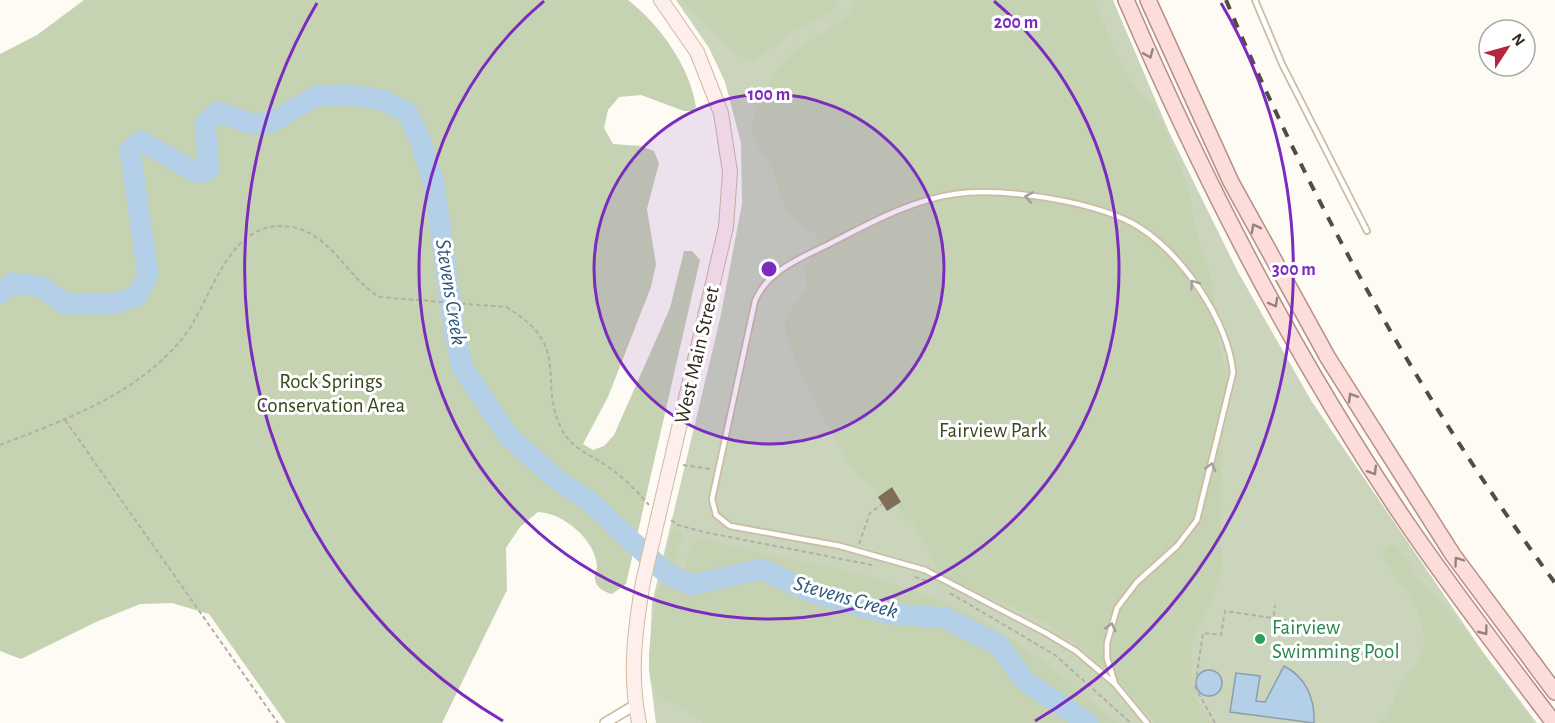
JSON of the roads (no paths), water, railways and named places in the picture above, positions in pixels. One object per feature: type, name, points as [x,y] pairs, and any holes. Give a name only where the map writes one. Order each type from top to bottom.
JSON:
[{"type":"main road","points":[[1126,0],[1201,167],[1313,371],[1405,521],[1554,723]]},
{"type":"main road","points":[[1148,0],[1231,182],[1328,358],[1436,530],[1555,692]]},
{"type":"street","name":"West Main Street","points":[[639,723],[635,705],[634,631],[643,582],[726,227],[730,172],[721,113],[697,52],[661,0]]},
{"type":"street","points":[[605,723],[635,705]]},
{"type":"lane","points":[[1255,0],[1282,64],[1367,231]]},
{"type":"lane","points":[[1115,684],[1107,658],[1107,643],[1117,608],[1137,582],[1177,546],[1197,520],[1233,373],[1232,356],[1224,332],[1198,288],[1168,252],[1134,224],[1114,215],[1079,205],[1021,195],[982,192],[954,194],[926,200],[886,217],[786,267],[767,280],[755,301],[717,471],[712,507],[716,515],[730,526],[857,550],[925,570],[1076,651],[1115,684],[1148,723]]},
{"type":"water","points":[[1284,666],[1298,676],[1308,690],[1313,706],[1314,723],[1230,712],[1236,673],[1260,676],[1256,701],[1265,702]]},
{"type":"water","points":[[1209,670],[1218,674],[1222,683],[1218,692],[1209,696],[1200,692],[1196,683],[1200,674]]},
{"type":"waterway","name":"Stevens Creek","points":[[0,293],[12,283],[42,287],[65,304],[114,304],[137,296],[148,275],[130,150],[141,141],[197,173],[209,169],[205,124],[218,112],[252,124],[272,122],[316,96],[351,95],[383,100],[407,112],[419,137],[434,184],[455,335],[462,367],[508,436],[560,482],[588,500],[666,573],[692,585],[762,569],[808,591],[856,605],[892,614],[945,618],[999,645],[1025,681],[1088,723]]},
{"type":"railway","points":[[1226,0],[1295,152],[1373,301],[1460,445],[1506,515],[1555,583]]},
{"type":"place","name":"Fairview Swimming Pool","points":[[1260,639]]},
{"type":"park label","name":"Rock Springs Conservation Area","points":[[331,393]]},
{"type":"park label","name":"Fairview Park","points":[[993,430]]}]
